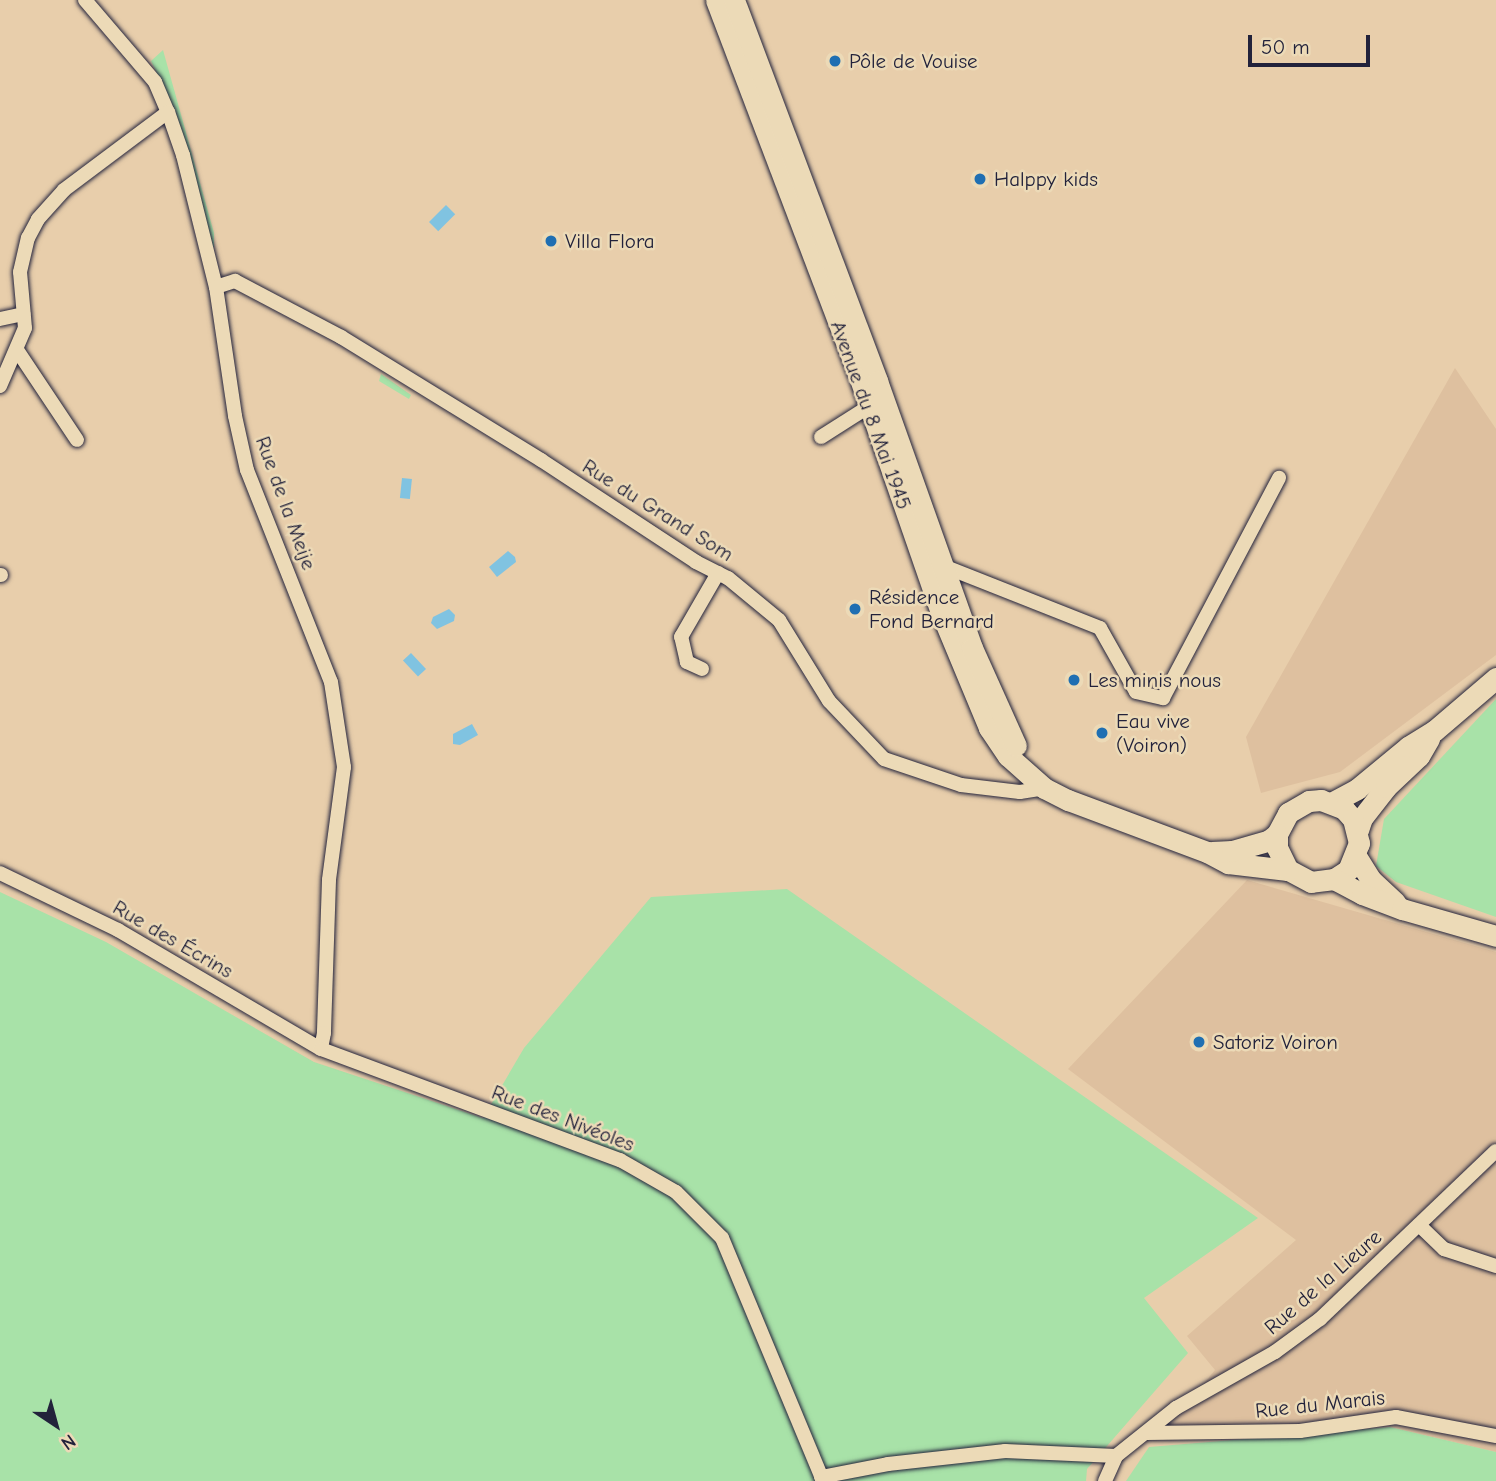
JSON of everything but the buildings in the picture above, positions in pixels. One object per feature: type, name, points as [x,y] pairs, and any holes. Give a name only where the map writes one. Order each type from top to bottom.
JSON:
[{"type":"main road","name":"Avenue du 8 Mai 1945","points":[[716,0],[875,402]]},
{"type":"main road","name":"Avenue du 8 Mai 1945","points":[[734,0],[989,728],[1008,756],[1044,788],[1068,800],[1242,866],[1272,866],[1287,870]]},
{"type":"main road","name":"Avenue du 8 Mai 1945","points":[[933,567],[1003,723],[1020,752],[1068,800]]},
{"type":"main road","points":[[1333,802],[1357,789],[1408,747],[1434,731],[1496,678]]},
{"type":"main road","points":[[1358,830],[1353,818],[1333,802],[1321,800],[1297,805],[1287,813],[1277,834],[1277,847],[1287,870],[1311,882],[1334,879],[1348,870],[1356,856],[1362,818],[1386,788],[1419,756],[1434,731]]},
{"type":"main road","points":[[1207,852],[1253,847],[1277,834]]},
{"type":"main road","points":[[1356,856],[1371,880],[1402,909]]},
{"type":"main road","points":[[1334,879],[1402,909],[1496,936]]},
{"type":"street","name":"Rue de la Meije","points":[[85,0],[155,82],[168,112],[183,155],[216,287],[235,416],[247,470],[331,682],[344,767],[329,880],[324,1033],[321,1049]]},
{"type":"street","points":[[0,386],[24,328],[20,272],[28,238],[49,204],[168,112]]},
{"type":"street","name":"Rue du Grand Som","points":[[216,287],[235,281],[341,337],[718,573],[779,620],[829,701],[884,759],[961,785],[1020,792],[1044,788]]},
{"type":"street","points":[[0,319],[23,314]]},
{"type":"street","points":[[17,350],[77,440]]},
{"type":"street","points":[[821,437],[875,402]]},
{"type":"street","points":[[933,567],[1100,628],[1136,692],[1163,698],[1279,478]]},
{"type":"street","points":[[702,669],[687,662],[681,637],[718,573]]},
{"type":"street","name":"Rue des Écrins","points":[[0,873],[118,930],[321,1049]]},
{"type":"street","name":"Rue des Nivéoles","points":[[321,1049],[620,1160],[676,1192],[722,1238],[822,1479]]},
{"type":"street","name":"Rue de la Lieure","points":[[1105,1481],[1116,1456],[1176,1408],[1275,1352],[1320,1319],[1464,1178],[1496,1151]]},
{"type":"street","points":[[1419,1225],[1444,1249],[1496,1266]]},
{"type":"street","name":"Rue du Marais","points":[[1146,1433],[1300,1431],[1396,1417],[1496,1436]]},
{"type":"street","points":[[822,1479],[888,1464],[1005,1451],[1116,1456]]},
{"type":"shaded area","points":[[1455,368],[1496,429],[1496,655],[1340,772],[1261,793],[1246,737]]},
{"type":"shaded area","points":[[1247,880],[1496,952],[1496,1452],[1390,1427],[1166,1429],[1215,1370],[1187,1336],[1296,1240],[1068,1069]]},
{"type":"green space","points":[[163,50],[214,233],[214,247],[208,248],[196,183],[176,113],[151,61]]},
{"type":"green space","points":[[381,374],[411,395],[409,399],[379,381]]},
{"type":"green space","points":[[1496,699],[1496,917],[1396,882],[1376,866],[1384,819]]},
{"type":"green space","points":[[787,889],[1258,1218],[1144,1298],[1188,1353],[1087,1469],[1086,1481],[0,1481],[0,892],[106,942],[314,1062],[483,1118],[524,1048],[651,897]]},
{"type":"green space","points":[[1390,1427],[1496,1452],[1496,1481],[1126,1481],[1149,1447]]},
{"type":"water","points":[[446,205],[455,214],[438,231],[429,222]]},
{"type":"water","points":[[402,478],[412,479],[410,499],[400,498]]},
{"type":"water","points":[[508,551],[515,557],[516,562],[497,577],[489,567]]},
{"type":"water","points":[[449,609],[455,615],[454,621],[437,629],[431,623],[433,617]]},
{"type":"water","points":[[411,653],[426,669],[418,677],[403,661]]},
{"type":"water","points":[[472,724],[478,735],[460,745],[453,744],[453,734]]},
{"type":"place","name":"Pôle de Vouise","points":[[835,61]]},
{"type":"place","name":"Halppy kids","points":[[980,179]]},
{"type":"place","name":"Villa Flora","points":[[551,241]]},
{"type":"place","name":"Résidence Fond Bernard","points":[[855,609]]},
{"type":"place","name":"Les minis nous","points":[[1074,680]]},
{"type":"place","name":"Eau vive (Voiron)","points":[[1102,733]]},
{"type":"place","name":"Satoriz Voiron","points":[[1199,1042]]}]
